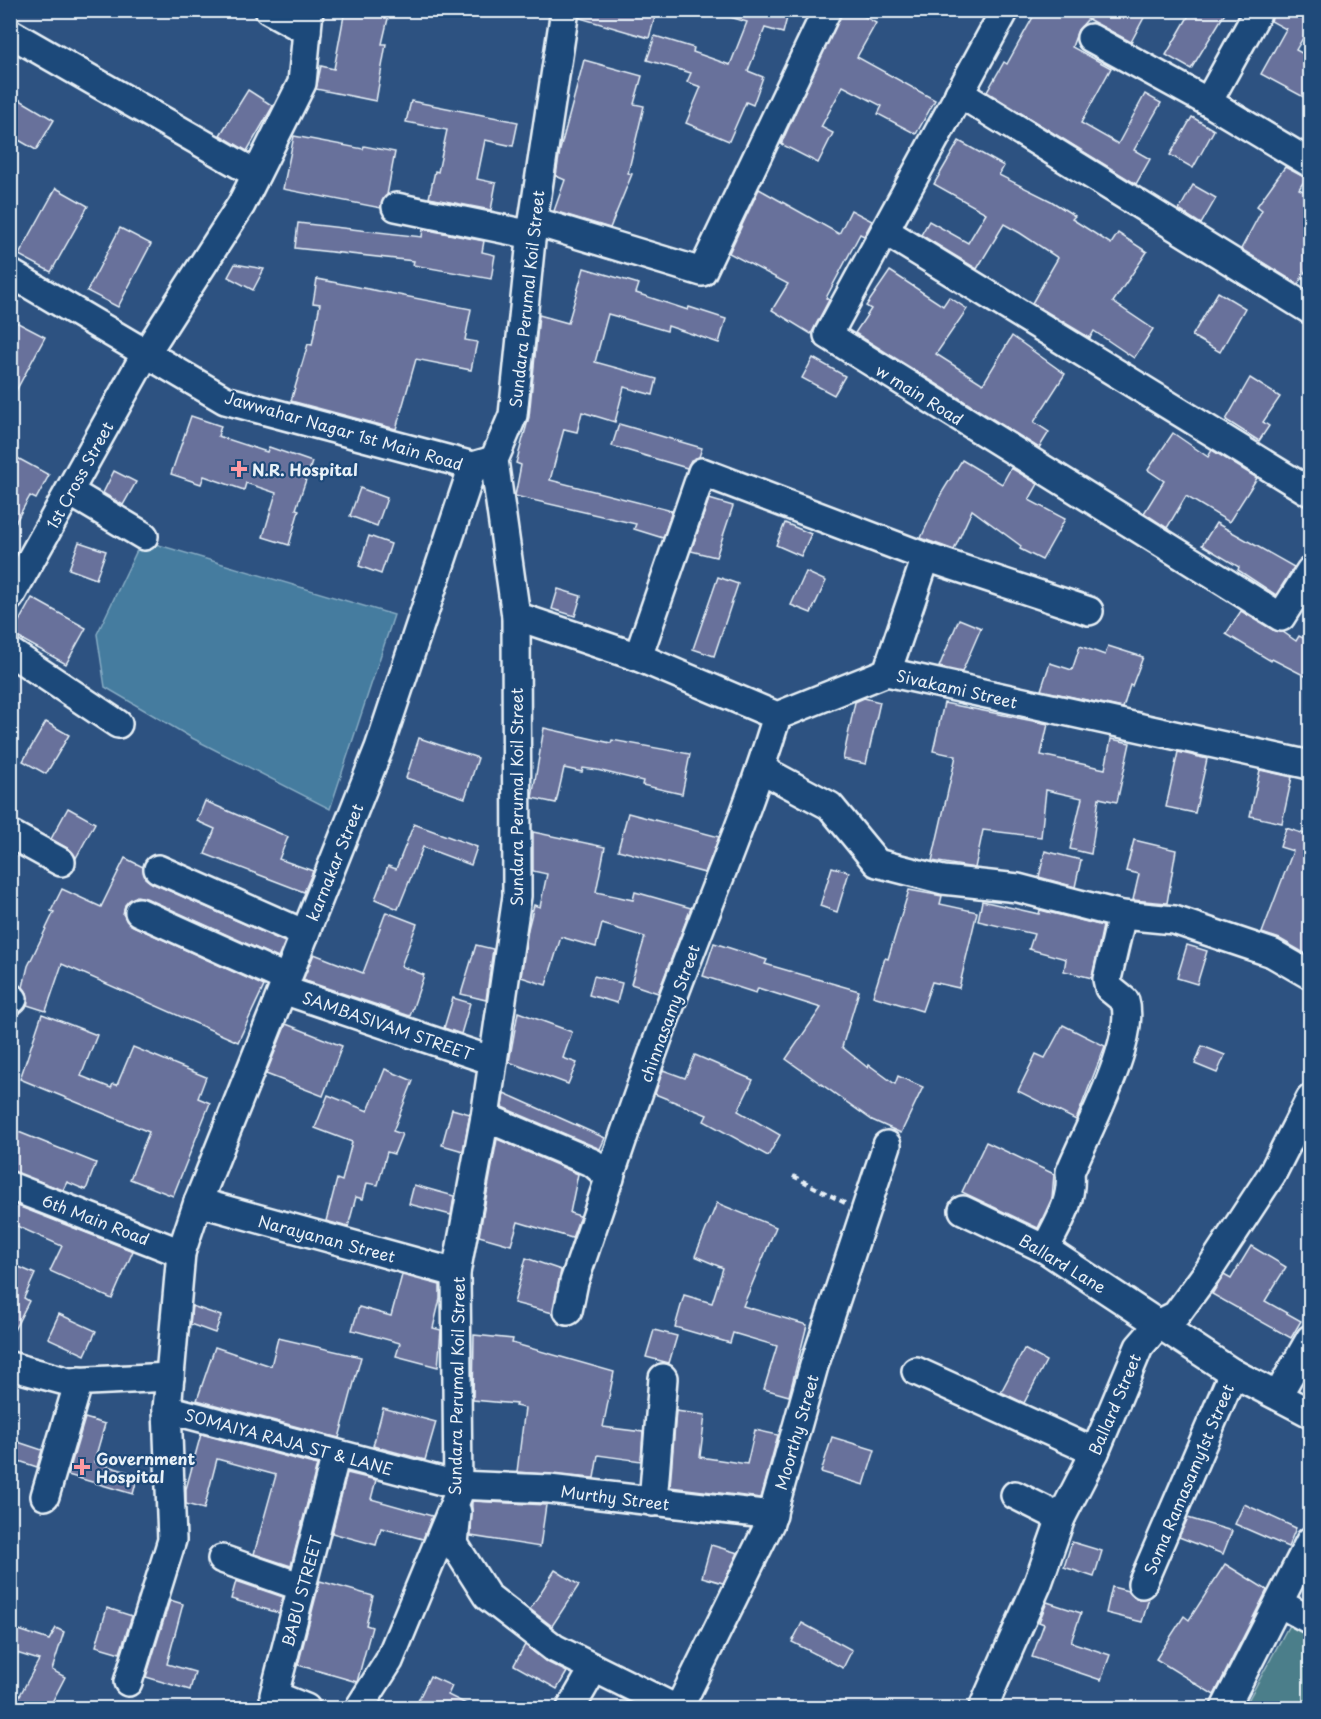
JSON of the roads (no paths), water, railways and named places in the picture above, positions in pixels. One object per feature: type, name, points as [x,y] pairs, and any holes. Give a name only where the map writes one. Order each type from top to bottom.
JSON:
[{"type":"street","points":[[268,10],[308,21]]},
{"type":"street","name":"Sundara Perumal Koil Street","points":[[359,1708],[389,1661],[458,1490],[456,1273],[485,1117],[518,896],[516,616],[483,463],[513,415],[532,228],[565,10]]},
{"type":"street","points":[[396,207],[532,228],[702,272],[827,10]]},
{"type":"street","name":"w main Road","points":[[1005,10],[828,335],[1281,617],[1311,571]]},
{"type":"street","points":[[1208,102],[1259,10]]},
{"type":"street","name":"1st Cross Street","points":[[10,597],[146,353],[241,205],[302,83],[308,21]]},
{"type":"street","points":[[10,33],[256,174]]},
{"type":"street","points":[[1091,38],[1208,102],[1311,163]]},
{"type":"street","points":[[959,93],[1311,310]]},
{"type":"street","points":[[885,231],[1311,492]]},
{"type":"street","name":"Jawwahar Nagar 1st Main Road","points":[[10,273],[225,400],[483,463]]},
{"type":"street","name":"karnakar Street","points":[[181,1253],[198,1202],[379,748],[483,463]]},
{"type":"street","points":[[638,657],[702,472],[926,556],[1089,611]]},
{"type":"street","points":[[70,492],[144,536]]},
{"type":"street","points":[[887,672],[926,556]]},
{"type":"street","points":[[516,616],[638,657],[777,716]]},
{"type":"street","points":[[10,652],[118,724]]},
{"type":"street","name":"Sivakami Street","points":[[777,716],[887,672],[1311,765]]},
{"type":"street","name":"chinnasamy Street","points":[[568,1311],[574,1282],[673,998],[761,769],[777,716]]},
{"type":"street","points":[[761,769],[830,806],[877,863],[943,880],[1018,888],[1122,915],[1174,920],[1272,953],[1311,975]]},
{"type":"street","points":[[10,834],[61,862]]},
{"type":"street","points":[[158,868],[305,934]]},
{"type":"street","name":"SAMBASIVAM STREET","points":[[139,912],[285,984],[493,1061]]},
{"type":"street","points":[[1045,1249],[1068,1204],[1072,1189],[1070,1172],[1116,1065],[1128,1016],[1125,1001],[1109,988],[1107,979],[1122,915]]},
{"type":"street","name":"Ballard Street","points":[[982,1708],[1038,1583],[1061,1518],[1095,1452],[1139,1347],[1160,1323],[1176,1316],[1209,1270],[1272,1174],[1311,1099]]},
{"type":"street","points":[[485,1117],[593,1163],[610,1178]]},
{"type":"street","name":"Moorthy Street","points":[[677,1708],[773,1515],[814,1366],[886,1145]]},
{"type":"street","name":"6th Main Road","points":[[10,1186],[181,1253]]},
{"type":"street","name":"Narayanan Street","points":[[198,1202],[456,1273]]},
{"type":"street","name":"Ballard Lane","points":[[963,1210],[1045,1249],[1233,1373],[1311,1413]]},
{"type":"street","name":"SOMAIYA RAJA ST & LANE","points":[[181,1253],[167,1409],[336,1454],[458,1490]]},
{"type":"street","points":[[1278,1395],[1311,1340]]},
{"type":"street","points":[[10,1366],[69,1382],[170,1377]]},
{"type":"street","points":[[916,1371],[1095,1452]]},
{"type":"street","name":"Soma Ramasamy1st Street","points":[[1142,1584],[1233,1373]]},
{"type":"street","points":[[653,1502],[663,1378]]},
{"type":"street","points":[[45,1496],[79,1382]]},
{"type":"street","points":[[128,1682],[172,1540],[167,1409]]},
{"type":"street","name":"BABU STREET","points":[[306,1708],[274,1695],[336,1454]]},
{"type":"street","name":"Murthy Street","points":[[458,1490],[549,1489],[773,1515]]},
{"type":"street","points":[[458,1490],[454,1544],[487,1596],[554,1648],[677,1708]]},
{"type":"street","points":[[1015,1495],[1061,1518]]},
{"type":"street","points":[[1225,1708],[1311,1541]]},
{"type":"street","points":[[222,1559],[302,1587]]},
{"type":"street","points":[[1279,1603],[1311,1620]]},
{"type":"street","points":[[571,1708],[594,1668]]},
{"type":"water","points":[[142,540],[394,615],[330,809],[192,738],[105,687],[97,634]]},
{"type":"place","name":"N.R. Hospital","points":[[239,469]]},
{"type":"place","name":"Government Hospital","points":[[82,1467]]}]
